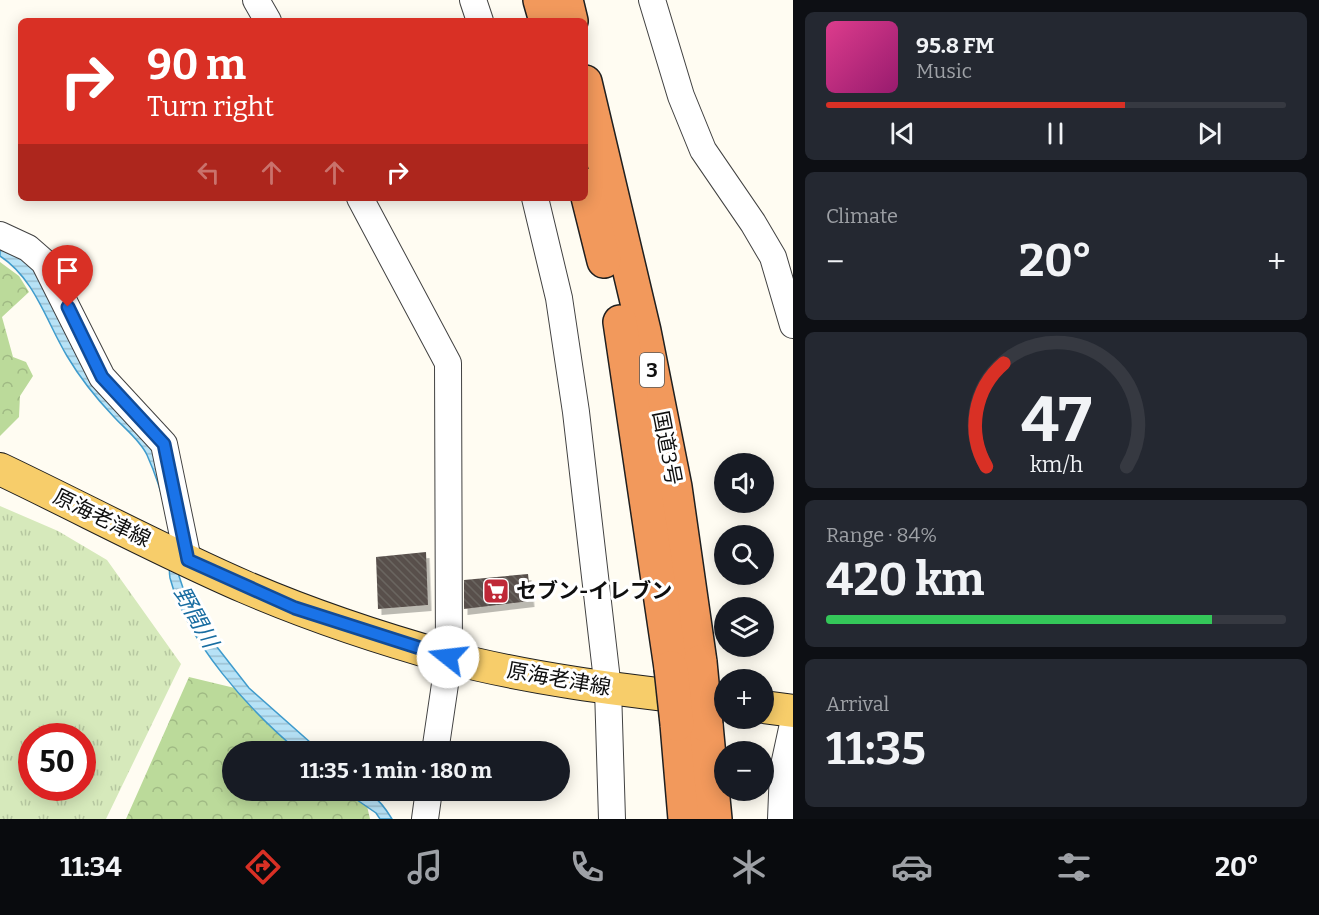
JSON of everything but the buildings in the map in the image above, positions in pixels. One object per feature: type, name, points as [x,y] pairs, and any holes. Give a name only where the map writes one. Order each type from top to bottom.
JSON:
[{"type":"highway","points":[[540,0],[545,18]]},
{"type":"highway","points":[[566,0],[570,18]]},
{"type":"highway","name":"国道3号","points":[[588,95],[644,332],[675,487],[685,665]]},
{"type":"highway","name":"国道3号","points":[[588,197],[622,334],[685,665],[702,717],[715,819]]},
{"type":"highway","name":"国道3号","points":[[685,819],[702,717]]},
{"type":"main road","name":"原海老津線","points":[[0,469],[188,560],[295,608],[448,657],[608,689],[702,717]]},
{"type":"main road","points":[[774,708],[792,711]]},
{"type":"street","points":[[256,0],[266,18]]},
{"type":"street","points":[[473,0],[479,18]]},
{"type":"street","points":[[652,0],[681,96],[703,150],[788,278],[792,325]]},
{"type":"street","points":[[362,201],[448,363],[448,657],[437,741]]},
{"type":"street","points":[[536,201],[559,298],[576,412],[608,689],[612,819]]},
{"type":"street","points":[[0,235],[28,248],[44,262],[102,377],[164,444],[188,560]]},
{"type":"street","points":[[782,819],[783,770],[792,724]]},
{"type":"street","points":[[426,819],[428,801]]},
{"type":"green space","points":[[0,262],[19,276],[29,292],[2,317],[13,357],[26,362],[33,376],[20,396],[19,417],[0,436]]},
{"type":"green space","points":[[0,506],[58,531],[107,560],[181,664],[106,819],[0,819]]},
{"type":"green space","points":[[189,677],[243,690],[298,741],[222,741],[222,801],[362,801],[367,806],[370,819],[126,819]]},
{"type":"water","name":"野間川","points":[[0,244],[32,265],[149,438],[176,522],[179,576],[187,600],[217,647],[249,688],[309,741],[287,741],[240,695],[205,650],[178,602],[170,578],[168,523],[156,476],[147,455],[136,439],[101,403],[77,372],[31,289],[12,265],[0,256]]},
{"type":"water","points":[[359,801],[379,801],[392,819],[380,819],[376,813]]},
{"type":"place","name":"セブン-イレブン","points":[[496,591]]},
{"type":"route","points":[[68,307],[102,377],[164,444],[188,560],[295,608],[370,634],[448,657]]}]
